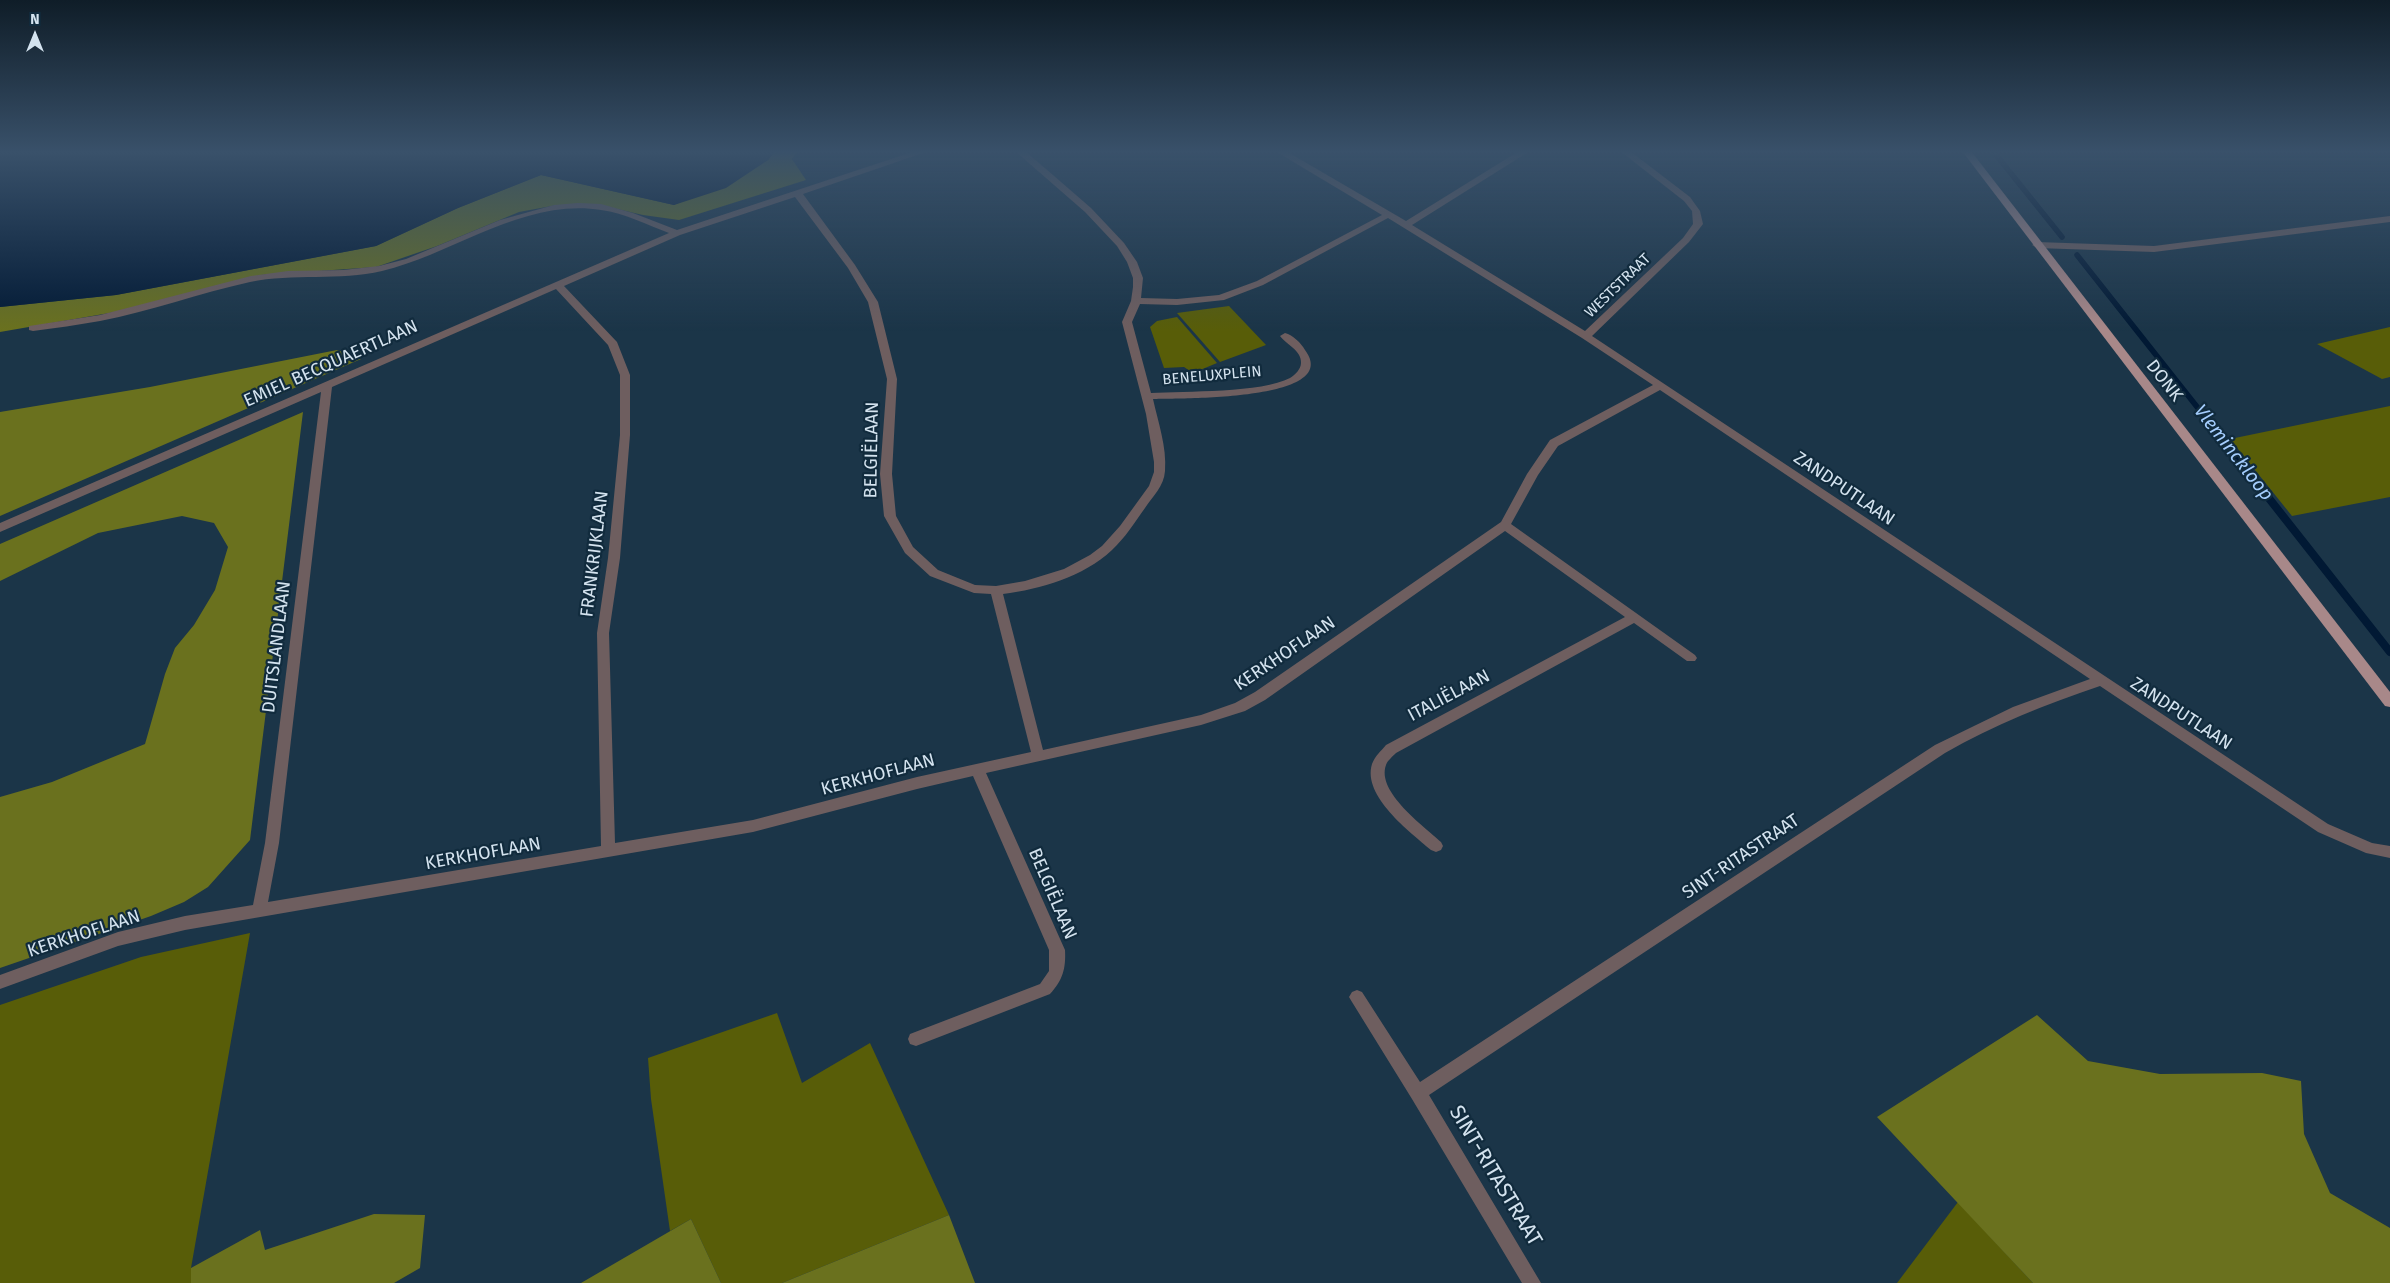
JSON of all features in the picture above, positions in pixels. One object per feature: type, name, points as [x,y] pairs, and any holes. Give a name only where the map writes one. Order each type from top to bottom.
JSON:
[{"type":"main road","name":"DONK","points":[[2011,211],[2390,702]]},
{"type":"street","points":[[33,328],[100,318],[251,279],[288,274],[343,273],[391,266],[409,261],[519,216],[537,211]]},
{"type":"street","points":[[617,211],[630,214],[677,233]]},
{"type":"street","name":"EMIEL BECQUAERTLAAN","points":[[0,528],[557,284],[677,233],[742,211]]},
{"type":"street","name":"BELGIËLAAN","points":[[811,211],[852,266],[873,302],[892,379],[886,474],[890,516],[909,550],[934,574],[974,588],[996,590],[1020,587],[1082,566],[1106,549],[1135,513],[1158,479],[1159,467],[1146,396]]},
{"type":"street","name":"BENELUXPLEIN","points":[[1087,211],[1111,232],[1124,249],[1138,276],[1136,301],[1127,322],[1146,396],[1250,390],[1295,380],[1304,371],[1306,361],[1301,351],[1286,336]]},
{"type":"street","name":"ZANDPUTLAAN","points":[[1381,211],[1586,336],[2099,681],[2323,828],[2371,849],[2390,852]]},
{"type":"street","points":[[1406,225],[1429,211]]},
{"type":"street","name":"WESTSTRAAT","points":[[1586,336],[1686,240],[1698,224],[1696,211]]},
{"type":"street","points":[[1136,301],[1178,302],[1221,298],[1260,283],[1388,215]]},
{"type":"street","points":[[2037,245],[2154,249],[2390,219]]},
{"type":"street","name":"FRANKRIJKLAAN","points":[[557,284],[612,344],[625,375],[625,436],[614,558],[603,633],[608,852]]},
{"type":"street","name":"DUITSLANDLAAN","points":[[260,911],[272,843],[327,386]]},
{"type":"street","name":"KERKHOFLAAN","points":[[0,982],[118,939],[185,923],[753,826],[1038,755],[1201,720],[1240,707],[1260,696],[1505,525],[1533,474],[1554,443],[1660,386]]},
{"type":"street","points":[[1505,525],[1691,658]]},
{"type":"street","points":[[996,590],[1038,755]]},
{"type":"street","name":"ITALIËLAAN","points":[[1436,846],[1385,797],[1377,780],[1379,764],[1391,749],[1635,617]]},
{"type":"street","name":"SINT-RITASTRAAT","points":[[1418,1093],[1623,960],[1940,749],[1976,728],[2044,698],[2099,681]]},
{"type":"street","name":"BELGIËLAAN","points":[[916,1039],[1045,989],[1055,978],[1059,968],[1057,950],[977,770]]},
{"type":"street","name":"SINT-RITASTRAAT","points":[[1357,997],[1418,1093],[1532,1283]]},
{"type":"shaded area","points":[[1229,306],[1266,345],[1220,362],[1177,313]]},
{"type":"shaded area","points":[[1177,317],[1217,363],[1193,373],[1184,367],[1164,368],[1150,327],[1157,321]]},
{"type":"shaded area","points":[[2390,327],[2390,377],[2382,379],[2317,344]]},
{"type":"shaded area","points":[[2390,406],[2390,497],[2292,516],[2230,439]]},
{"type":"shaded area","points":[[250,933],[191,1268],[191,1283],[0,1283],[0,1005],[141,957]]},
{"type":"shaded area","points":[[777,1013],[802,1083],[870,1043],[949,1215],[782,1283],[721,1283],[691,1219],[670,1231],[651,1099],[648,1058]]},
{"type":"shaded area","points":[[1958,1202],[2033,1283],[1897,1283]]},
{"type":"green space","points":[[452,211],[525,211],[437,246],[376,267],[261,275],[115,312],[0,332],[0,307],[116,295],[376,246]]},
{"type":"green space","points":[[625,211],[708,211],[679,220]]},
{"type":"green space","points":[[337,350],[361,359],[0,516],[0,412],[150,387]]},
{"type":"green space","points":[[303,412],[250,840],[208,887],[184,902],[151,916],[0,968],[0,797],[52,782],[145,744],[165,674],[175,648],[194,625],[215,590],[228,547],[214,523],[182,516],[98,533],[0,581],[0,544]]},
{"type":"green space","points":[[2037,1015],[2088,1061],[2160,1074],[2262,1073],[2301,1081],[2304,1134],[2330,1193],[2390,1228],[2390,1283],[2033,1283],[1877,1117]]},
{"type":"green space","points":[[374,1214],[425,1215],[420,1268],[394,1283],[191,1283],[191,1268],[260,1230],[265,1250]]},
{"type":"green space","points":[[949,1215],[975,1283],[782,1283]]},
{"type":"green space","points":[[691,1219],[721,1283],[581,1283]]},
{"type":"water","points":[[0,211],[452,211],[376,246],[116,295],[0,307]]},
{"type":"waterway","name":"Vleminckloop","points":[[2041,211],[2062,237]]},
{"type":"waterway","name":"Vleminckloop","points":[[2077,255],[2224,441]]},
{"type":"waterway","name":"Vleminckloop","points":[[2223,440],[2390,652]]}]
